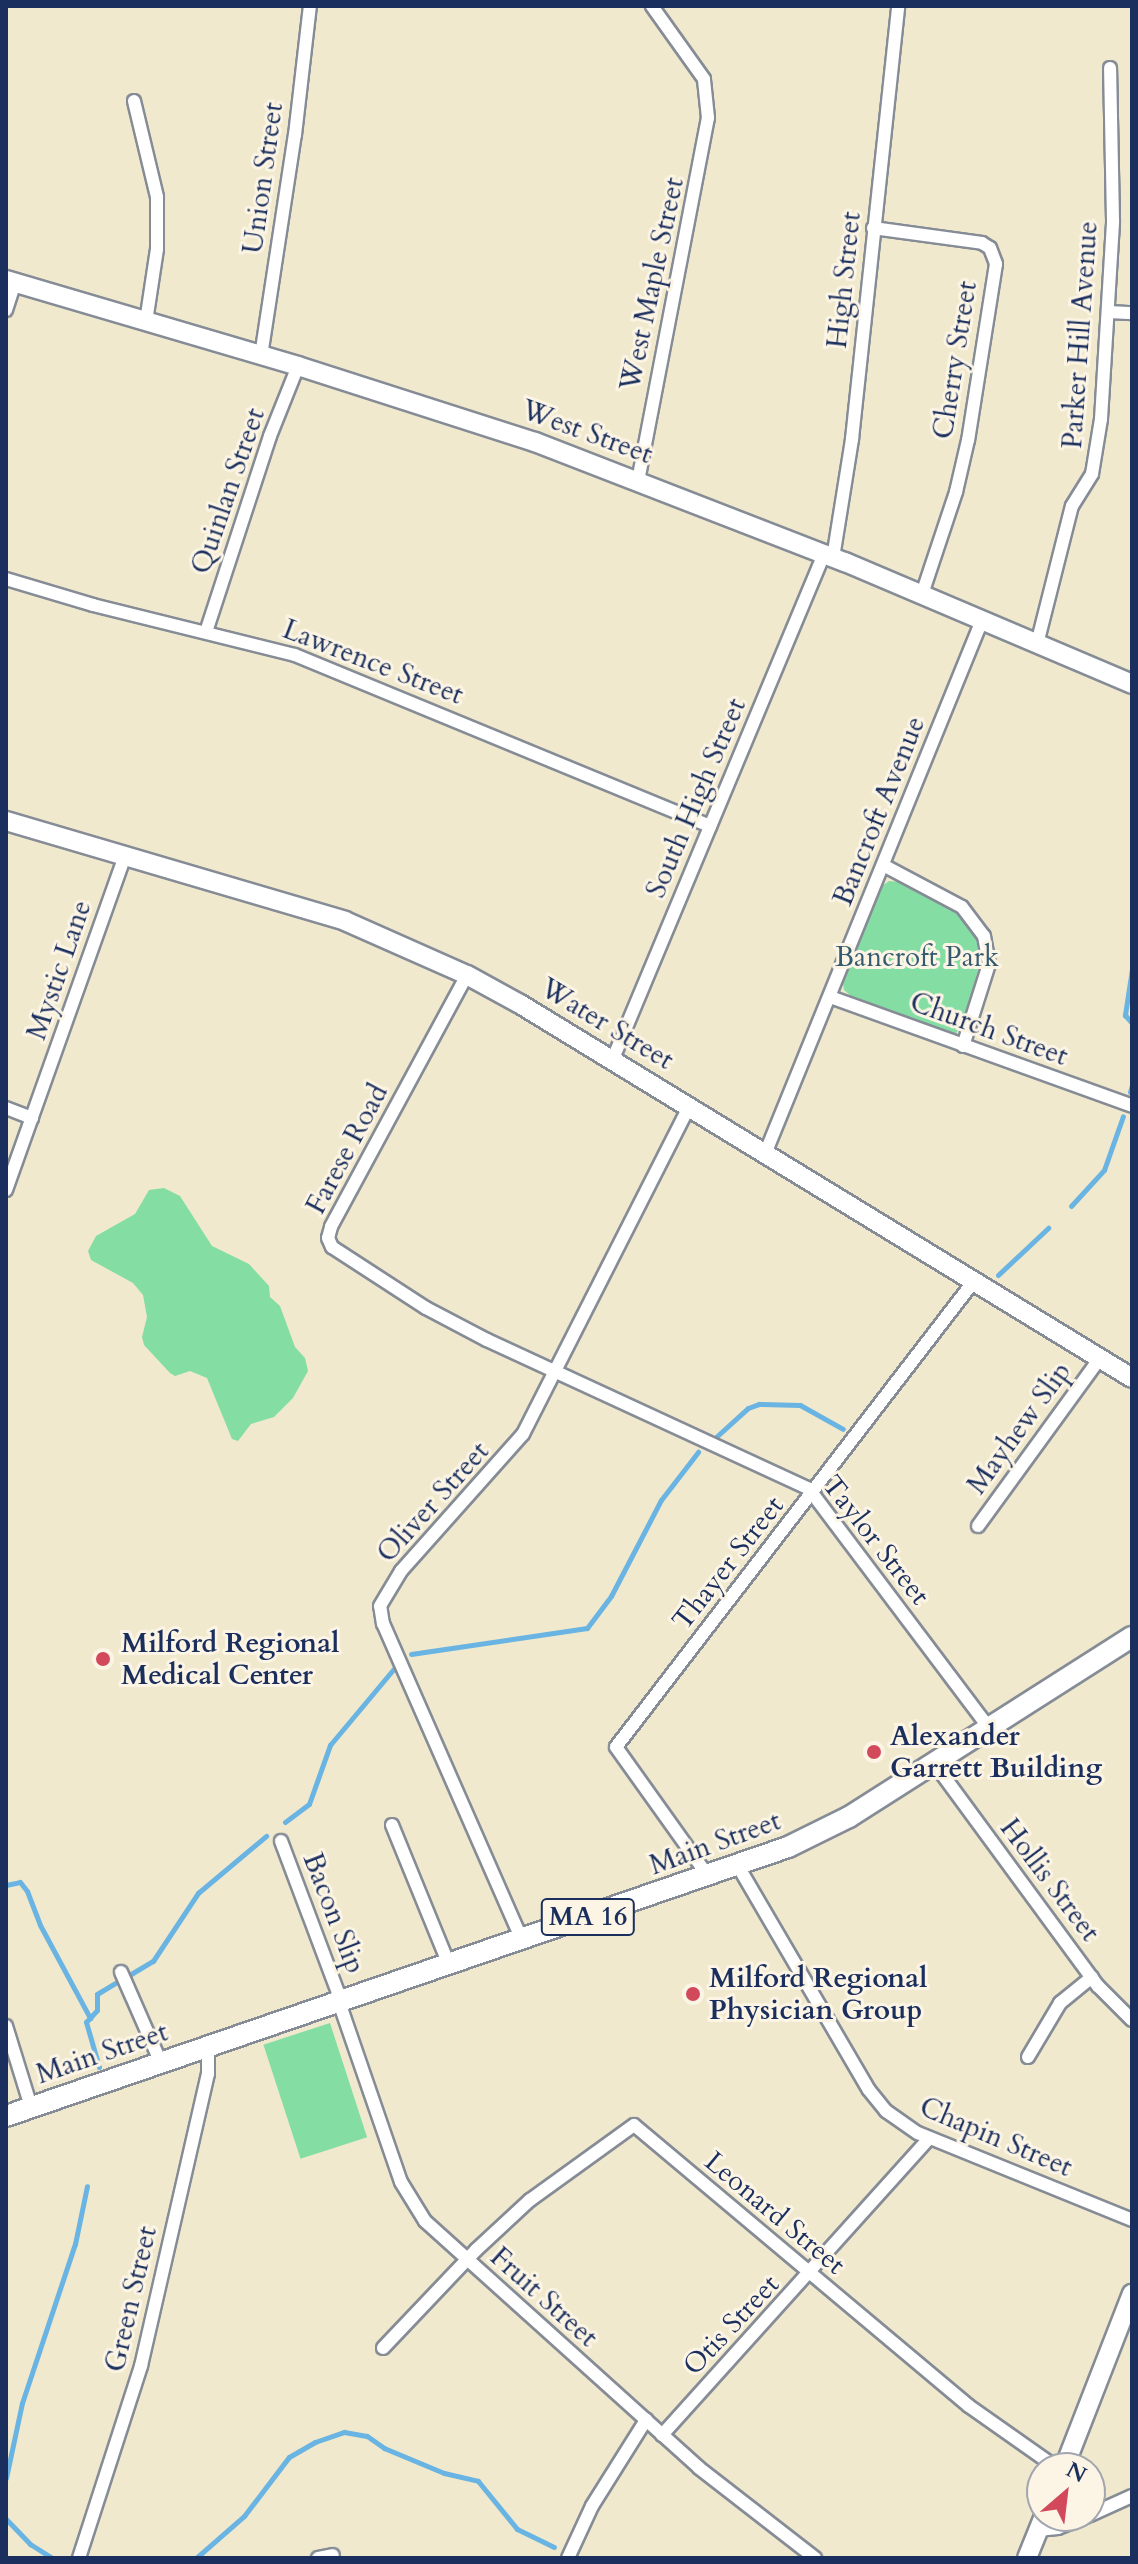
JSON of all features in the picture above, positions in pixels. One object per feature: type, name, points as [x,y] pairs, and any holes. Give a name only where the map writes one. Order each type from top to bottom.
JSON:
[{"type":"main road","name":"Main Street","points":[[6,2116],[738,1866],[823,1831],[1132,1637]]},
{"type":"street","name":"Union Street","points":[[261,356],[295,135],[310,6]]},
{"type":"street","name":"West Maple Street","points":[[638,481],[704,152],[708,96],[698,70],[652,6]]},
{"type":"street","name":"High Street","points":[[828,556],[852,439],[898,6]]},
{"type":"street","name":"Parker Hill Avenue","points":[[1037,644],[1072,506],[1092,474],[1096,456],[1110,312],[1113,133],[1110,68]]},
{"type":"street","points":[[134,101],[157,197],[157,249],[146,322]]},
{"type":"street","name":"Cherry Street","points":[[873,228],[982,243],[990,248],[996,264],[968,440],[956,492],[922,594]]},
{"type":"street","name":"West Street","points":[[10,281],[474,421],[828,556],[1132,684]]},
{"type":"street","points":[[6,310],[10,281]]},
{"type":"street","points":[[1110,312],[1132,313]]},
{"type":"street","name":"Quinlan Street","points":[[206,632],[270,436],[298,366]]},
{"type":"street","name":"South High Street","points":[[612,1061],[828,556]]},
{"type":"street","name":"Lawrence Street","points":[[6,579],[333,669],[710,826]]},
{"type":"street","name":"Bancroft Avenue","points":[[765,1154],[982,620]]},
{"type":"street","name":"Water Street","points":[[6,821],[345,921],[467,975],[1132,1378]]},
{"type":"street","name":"Mystic Lane","points":[[6,1190],[125,856]]},
{"type":"street","points":[[883,865],[962,907],[984,936],[989,964],[963,1046]]},
{"type":"street","name":"Farese Road","points":[[467,975],[331,1227],[328,1238],[339,1255],[426,1308],[554,1373]]},
{"type":"street","name":"Church Street","points":[[830,997],[1132,1106]]},
{"type":"street","name":"Oliver Street","points":[[522,1940],[383,1624],[380,1606],[401,1571],[517,1444],[689,1107]]},
{"type":"street","points":[[6,1108],[32,1118]]},
{"type":"street","name":"Thayer Street","points":[[708,1876],[616,1747],[974,1281]]},
{"type":"street","name":"Mayhew Slip","points":[[978,1526],[1100,1358]]},
{"type":"street","name":"Taylor Street","points":[[554,1373],[793,1480],[813,1492],[989,1728]]},
{"type":"street","name":"Hollis Street","points":[[934,1763],[1092,1977],[1132,2020]]},
{"type":"street","points":[[392,1825],[449,1965]]},
{"type":"street","name":"Bacon Slip","points":[[281,1841],[340,2002]]},
{"type":"street","name":"Chapin Street","points":[[738,1866],[873,2096],[896,2120],[929,2138],[1132,2220]]},
{"type":"street","points":[[121,1972],[161,2063]]},
{"type":"street","points":[[1028,2057],[1060,2003],[1092,1977]]},
{"type":"street","name":"Fruit Street","points":[[340,2002],[407,2196],[425,2221],[662,2435],[734,2497],[815,2558]]},
{"type":"street","points":[[6,2026],[31,2107]]},
{"type":"street","name":"Green Street","points":[[79,2558],[141,2366],[208,2074],[208,2047]]},
{"type":"street","name":"Leonard Street","points":[[467,2259],[536,2195],[634,2125],[969,2406],[1034,2452]]},
{"type":"street","name":"Otis Street","points":[[662,2435],[810,2274],[929,2138]]},
{"type":"street","points":[[383,2348],[467,2259]]},
{"type":"street","points":[[1070,2452],[1132,2294]]},
{"type":"street","points":[[568,2558],[592,2506],[646,2420]]},
{"type":"street","points":[[1106,2507],[1132,2496]]},
{"type":"street","points":[[1027,2558],[1037,2532]]},
{"type":"street","points":[[318,2558],[333,2555]]},
{"type":"green space","name":"Bancroft Park","points":[[889,881],[900,882],[956,912],[976,937],[980,962],[966,1015],[956,1034],[851,996],[844,990],[843,984],[882,886]]},
{"type":"green space","points":[[164,1188],[180,1196],[212,1246],[249,1264],[269,1286],[270,1297],[280,1306],[295,1347],[305,1358],[308,1371],[293,1398],[274,1417],[251,1424],[238,1441],[232,1439],[207,1378],[190,1371],[175,1376],[144,1345],[142,1337],[147,1317],[143,1295],[133,1283],[91,1260],[88,1251],[96,1236],[135,1214],[149,1190]]},
{"type":"green space","points":[[330,2023],[367,2137],[301,2159],[263,2045]]},
{"type":"waterway","points":[[1132,969],[1125,1015],[1132,1023]]},
{"type":"waterway","points":[[1130,1092],[1132,1085]]},
{"type":"waterway","points":[[1071,1206],[1104,1170],[1123,1116]]},
{"type":"waterway","points":[[998,1275],[1048,1228]]},
{"type":"waterway","points":[[716,1437],[748,1408],[759,1404],[800,1405],[843,1429]]},
{"type":"waterway","points":[[411,1654],[587,1628],[611,1596],[661,1500],[698,1452]]},
{"type":"waterway","points":[[285,1822],[309,1804],[330,1745],[396,1666]]},
{"type":"waterway","points":[[131,1974],[153,1961],[198,1893],[266,1836]]},
{"type":"waterway","points":[[6,1885],[20,1882],[27,1891],[40,1925],[90,2018]]},
{"type":"waterway","points":[[99,2067],[86,2022],[97,2010],[97,1994],[115,1983]]},
{"type":"waterway","points":[[6,2478],[22,2403],[75,2244],[87,2186]]},
{"type":"waterway","points":[[196,2558],[244,2516],[289,2457],[315,2442],[344,2432],[367,2436],[384,2448],[444,2473],[478,2481],[517,2529],[554,2547]]},
{"type":"waterway","points":[[6,2519],[30,2544],[52,2558]]},
{"type":"place","name":"Milford Regional Medical Center","points":[[103,1659]]},
{"type":"place","name":"Alexander Garrett Building","points":[[874,1752]]},
{"type":"place","name":"Milford Regional Physician Group","points":[[693,1994]]}]
